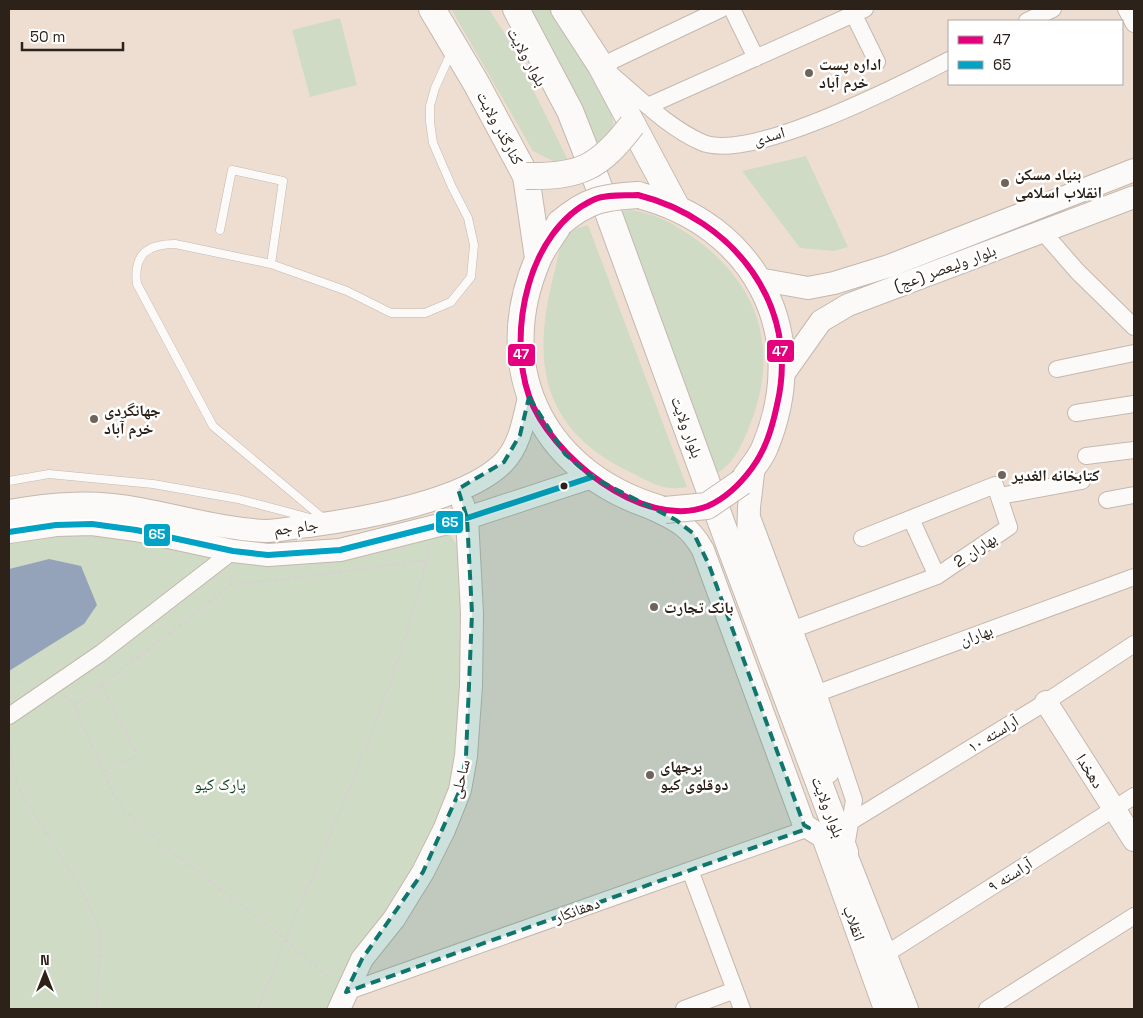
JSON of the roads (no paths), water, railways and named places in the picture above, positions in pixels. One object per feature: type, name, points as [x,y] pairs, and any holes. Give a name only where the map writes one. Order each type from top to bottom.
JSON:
[{"type":"main road","name":"کنارگذر ولایت","points":[[432,9],[526,176],[538,258]]},
{"type":"main road","name":"بلوار ولایت","points":[[500,9],[556,110],[574,152],[816,833]]},
{"type":"main road","name":"بلوار ولایت","points":[[516,9],[570,111],[579,134],[727,539],[845,852]]},
{"type":"main road","points":[[564,9],[601,66],[677,208]]},
{"type":"main road","points":[[526,176],[557,176],[587,167],[613,150],[632,125]]},
{"type":"main road","name":"بلوار ولیعصر (عج)","points":[[758,279],[808,288],[834,283],[889,266],[1134,170]]},
{"type":"main road","points":[[638,196],[677,208],[710,228],[737,252],[758,279],[773,309],[777,325],[782,376],[771,430],[764,449],[748,473],[707,506],[654,507],[592,477],[565,454],[545,426],[529,397],[522,364],[520,329],[526,294],[538,258],[560,223],[576,210],[595,199],[638,196]]},
{"type":"main road","name":"بلوار ولیعصر (عج)","points":[[782,376],[821,321],[848,305],[1134,197]]},
{"type":"main road","points":[[808,288],[813,312],[821,321]]},
{"type":"main road","name":"جام جم","points":[[9,511],[50,503],[93,502],[140,508],[195,522],[268,531],[378,515],[458,490],[480,480],[504,462],[520,435],[529,397]]},
{"type":"main road","name":"انقلاب","points":[[748,473],[748,545],[839,802],[845,852],[907,1009]]},
{"type":"main road","name":"جام جم","points":[[9,532],[56,525],[92,524],[136,530],[233,551],[268,555],[340,550],[467,518],[592,477]]},
{"type":"main road","name":"ساحلی","points":[[342,1001],[362,959],[394,918],[423,872],[460,790],[466,756],[471,686],[472,613],[467,518],[458,490]]},
{"type":"main road","name":"انقلاب","points":[[654,507],[686,526],[694,534],[703,550],[804,826],[816,833],[885,1009]]},
{"type":"main road","name":"دهخدا","points":[[1046,702],[1134,840]]},
{"type":"street","points":[[601,66],[721,9]]},
{"type":"street","points":[[732,9],[756,58]]},
{"type":"street","points":[[1030,20],[1053,9]]},
{"type":"street","points":[[1126,9],[1134,24]]},
{"type":"street","points":[[650,105],[857,11],[878,62]]},
{"type":"street","name":"اسدی","points":[[601,66],[676,128],[703,143],[732,146],[837,115],[948,60]]},
{"type":"street","points":[[1043,232],[1077,271],[1134,327]]},
{"type":"street","points":[[1058,369],[1134,353]]},
{"type":"street","points":[[1076,413],[1134,404]]},
{"type":"street","points":[[1086,456],[1134,450]]},
{"type":"street","points":[[862,538],[995,485],[1000,496],[1082,481]]},
{"type":"street","name":"بهاران 2","points":[[794,629],[937,576],[1009,527],[1000,496]]},
{"type":"street","points":[[1107,500],[1134,496]]},
{"type":"street","points":[[749,507],[818,693],[854,800],[845,852]]},
{"type":"street","points":[[911,519],[937,576]]},
{"type":"street","points":[[9,716],[101,653],[233,551]]},
{"type":"street","name":"بهاران","points":[[818,693],[1134,577]]},
{"type":"street","name":"آراسته ۱۰","points":[[850,822],[1046,702],[1134,644]]},
{"type":"street","name":"آراسته ۹","points":[[886,954],[1134,796]]},
{"type":"street","name":"دهقانکار","points":[[342,1001],[690,870],[816,833]]},
{"type":"street","points":[[690,870],[742,1009]]},
{"type":"street","points":[[986,1009],[1134,916]]},
{"type":"street","points":[[684,1009],[735,990]]},
{"type":"lane","points":[[329,523],[214,426],[137,284],[136,272],[138,262],[146,250],[159,244],[175,244],[271,264],[347,291],[391,313],[425,313],[451,302],[471,277],[474,245],[468,218],[433,143],[430,106],[435,88],[454,46]]},
{"type":"lane","points":[[220,230],[232,170],[283,181],[271,264]]},
{"type":"lane","points":[[9,481],[49,474],[153,484],[238,499],[329,523]]},
{"type":"water","points":[[49,559],[81,566],[97,605],[84,624],[9,671],[9,569]]},
{"type":"place","name":"اداره پست خرم آباد","points":[[809,73]]},
{"type":"place","name":"بنیاد مسکن انقلاب اسلامی","points":[[1005,183]]},
{"type":"place","name":"جهانگردى خرم آباد","points":[[94,419]]},
{"type":"place","name":"کتابخانه الغدیر","points":[[1002,475]]},
{"type":"place","name":"بانک تجارت","points":[[654,607]]},
{"type":"place","name":"برجهای دوقلوی کیو","points":[[650,775]]},
{"type":"park label","name":"پارک کیو","points":[[220,784]]}]
